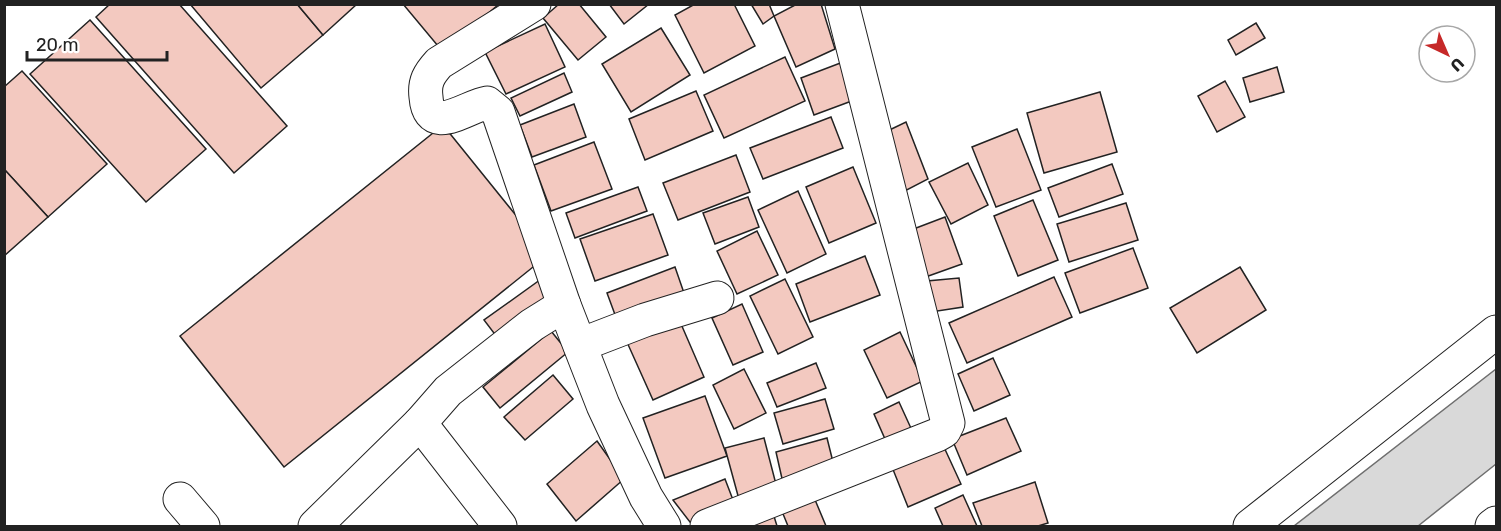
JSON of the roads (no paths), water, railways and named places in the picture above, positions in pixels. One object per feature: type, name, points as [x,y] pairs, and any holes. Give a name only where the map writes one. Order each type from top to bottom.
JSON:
[{"type":"street","points":[[534,4],[439,63],[429,75],[425,88],[426,104],[430,112],[441,118],[450,118],[487,103],[498,112],[564,305],[603,405],[646,497],[664,526]]},
{"type":"street","points":[[706,526],[937,435],[948,423],[842,4]]},
{"type":"street","points":[[580,345],[645,320],[717,297]]},
{"type":"street","points":[[315,526],[420,423],[448,391],[532,325],[564,305]]},
{"type":"street","points":[[1250,526],[1497,332]]},
{"type":"street","points":[[420,423],[500,526]]},
{"type":"street","points":[[180,499],[203,526]]},
{"type":"street","points":[[1492,526],[1497,523]]}]
